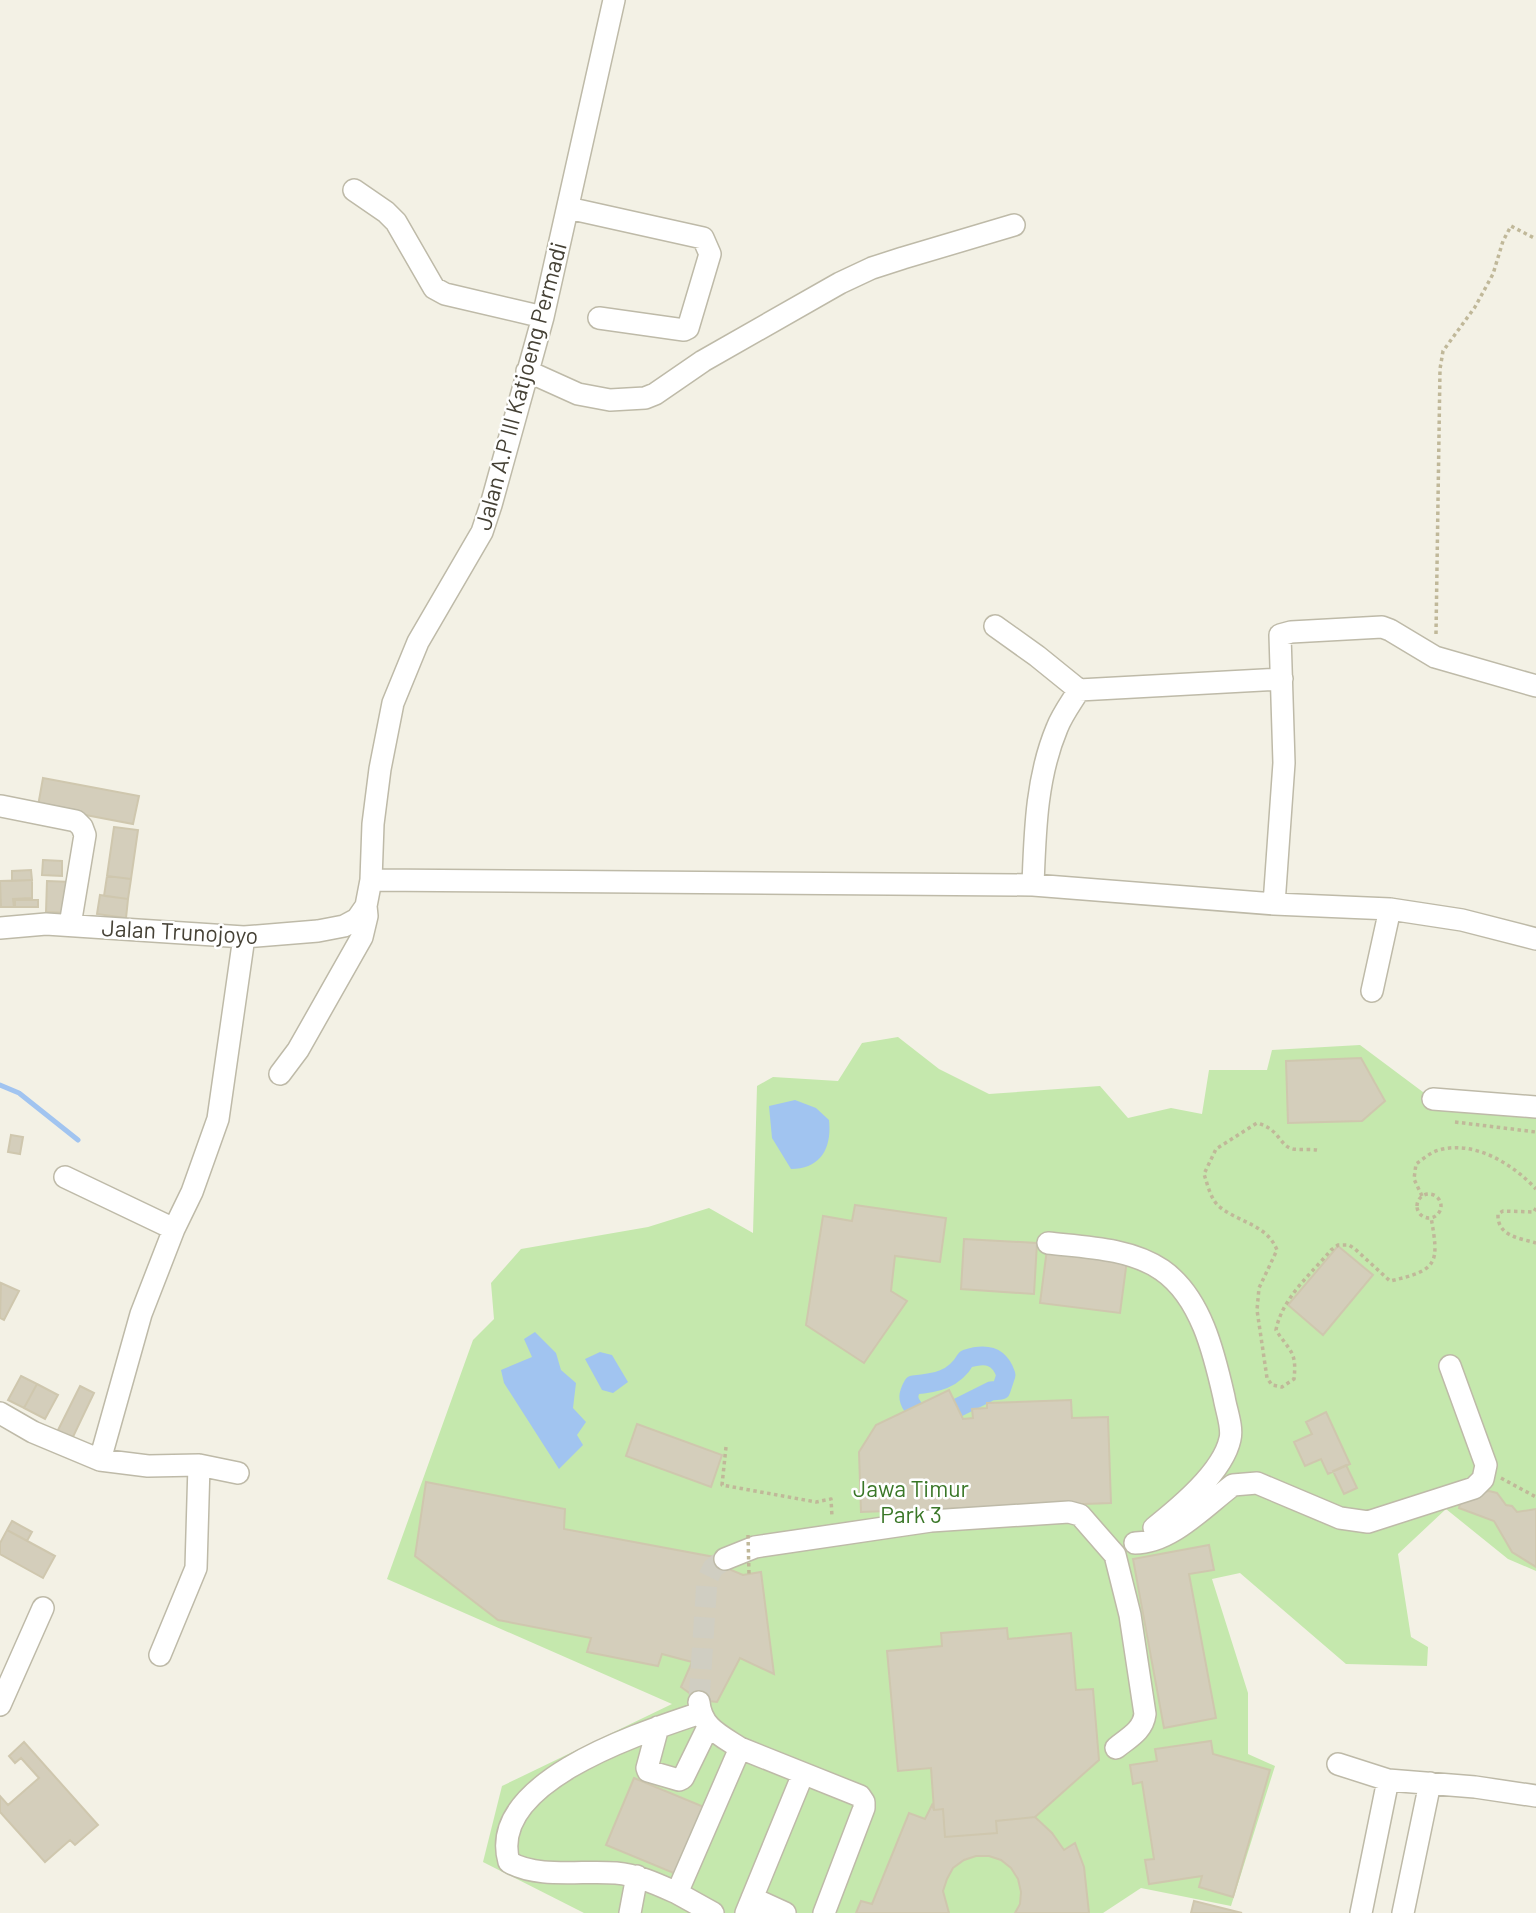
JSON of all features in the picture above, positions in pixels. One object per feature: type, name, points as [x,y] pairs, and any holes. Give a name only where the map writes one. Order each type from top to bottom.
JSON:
[{"type":"street","name":"Jalan A.P III Katjoeng Permadi","points":[[371,880],[373,824],[393,703],[418,642],[482,533],[543,317],[614,0]]},
{"type":"street","points":[[354,190],[396,222],[434,288],[445,294],[543,317]]},
{"type":"street","points":[[568,208],[703,238],[710,254],[688,328],[684,330],[598,318]]},
{"type":"street","points":[[527,371],[578,394],[610,400],[645,398],[703,361],[840,283],[893,261],[1014,225]]},
{"type":"street","points":[[995,626],[1079,690],[1282,680]]},
{"type":"street","points":[[1274,904],[1284,763],[1280,635],[1291,632],[1382,627],[1435,657],[1536,686]]},
{"type":"street","points":[[1033,885],[1035,828],[1048,752],[1058,726],[1079,690]]},
{"type":"street","points":[[1,806],[76,821],[82,827],[85,835],[70,925]]},
{"type":"street","points":[[280,1074],[298,1049],[362,937],[371,880],[1033,885],[1274,904],[1390,909],[1462,920],[1536,939]]},
{"type":"street","name":"Jalan Trunojoyo","points":[[0,928],[46,924],[244,937],[318,931],[344,926],[357,919],[366,906]]},
{"type":"street","points":[[1372,991],[1390,909]]},
{"type":"street","points":[[100,1460],[120,1381],[141,1314],[173,1229],[192,1192],[218,1119],[244,937]]},
{"type":"street","points":[[1433,1100],[1536,1107]]},
{"type":"street","points":[[65,1177],[173,1229]]},
{"type":"street","points":[[1048,1242],[1137,1257],[1162,1270],[1179,1286],[1196,1311],[1212,1343],[1230,1438],[1220,1462],[1175,1511],[1135,1543],[1115,1555]]},
{"type":"street","points":[[1135,1543],[1154,1541],[1168,1535],[1233,1485],[1257,1483],[1340,1518],[1368,1522],[1474,1488],[1483,1479],[1485,1470],[1482,1449],[1450,1366]]},
{"type":"street","points":[[0,1413],[33,1432],[100,1460],[148,1466],[199,1465],[238,1473]]},
{"type":"street","points":[[160,1655],[196,1568],[199,1465]]},
{"type":"street","points":[[725,1559],[755,1547],[932,1521],[1069,1512],[1080,1516],[1115,1555],[1130,1615],[1144,1714],[1143,1724],[1116,1748]]},
{"type":"street","points":[[0,1705],[43,1608]]},
{"type":"street","points":[[702,1713],[604,1748],[551,1780],[525,1801],[512,1820],[506,1840],[509,1862],[516,1867],[555,1872],[614,1872],[637,1876],[677,1893],[713,1913]]},
{"type":"street","points":[[658,1727],[647,1768],[649,1771],[679,1780],[683,1778],[702,1713]]},
{"type":"street","points":[[702,1713],[740,1748],[860,1796],[864,1802],[824,1913]]},
{"type":"street","points":[[677,1893],[740,1748]]},
{"type":"street","points":[[1338,1764],[1388,1780],[1475,1787],[1536,1796]]},
{"type":"street","points":[[785,1913],[749,1905],[803,1774]]},
{"type":"street","points":[[1361,1913],[1388,1780]]},
{"type":"street","points":[[1403,1913],[1430,1783]]},
{"type":"street","points":[[629,1913],[637,1876]]},
{"type":"path","points":[[1435,657],[1440,369],[1444,351],[1475,307],[1493,274],[1503,241],[1511,226],[1536,239]]},
{"type":"path","points":[[1317,1150],[1293,1149],[1284,1145],[1270,1127],[1257,1123],[1216,1149],[1204,1174],[1210,1193],[1220,1208],[1272,1238],[1277,1250],[1259,1288],[1257,1310],[1267,1378],[1272,1385],[1282,1387],[1294,1379],[1295,1356],[1276,1330],[1279,1317],[1287,1302],[1331,1251],[1338,1245],[1349,1245],[1390,1281],[1411,1276],[1425,1269],[1435,1258],[1431,1217]]},
{"type":"path","points":[[1422,1196],[1413,1179],[1416,1164],[1438,1150],[1467,1147],[1493,1156],[1526,1178],[1536,1189]]},
{"type":"path","points":[[1432,1194],[1440,1201],[1439,1211],[1431,1217],[1421,1214],[1417,1205],[1422,1196],[1432,1194]]},
{"type":"path","points":[[1536,1208],[1534,1213],[1503,1211],[1499,1214],[1498,1223],[1506,1234],[1536,1242]]},
{"type":"path","points":[[726,1447],[722,1485],[816,1502],[831,1499],[833,1517],[821,1519]]},
{"type":"path","points":[[1485,1470],[1536,1497]]},
{"type":"path","points":[[749,1574],[748,1535],[760,1532]]},
{"type":"green space","name":"Jawa Timur Park 3","points":[[898,1037],[939,1069],[989,1094],[1100,1086],[1128,1118],[1171,1108],[1202,1114],[1209,1070],[1267,1070],[1272,1050],[1360,1045],[1447,1110],[1536,1115],[1536,1571],[1508,1559],[1446,1509],[1398,1554],[1411,1637],[1428,1647],[1427,1666],[1346,1664],[1240,1573],[1212,1579],[1248,1693],[1248,1754],[1275,1766],[1231,1906],[1141,1888],[1103,1913],[584,1913],[483,1862],[502,1786],[672,1704],[387,1579],[473,1340],[494,1319],[491,1283],[521,1249],[648,1227],[709,1208],[753,1233],[757,1086],[773,1077],[838,1081],[862,1043]]},
{"type":"water","points":[[795,1100],[816,1108],[829,1120],[829,1139],[817,1161],[791,1169],[772,1138],[769,1106]]},
{"type":"water","points":[[535,1332],[556,1353],[561,1370],[576,1383],[573,1408],[586,1422],[577,1435],[583,1445],[559,1469],[504,1383],[501,1370],[532,1357],[524,1339]]},
{"type":"water","points":[[600,1352],[612,1355],[628,1382],[613,1393],[602,1390],[585,1359]]},
{"type":"building","points":[[43,778],[139,796],[133,824],[38,806]]},
{"type":"building","points":[[114,827],[138,830],[131,879],[107,876]]},
{"type":"building","points":[[43,860],[62,861],[62,876],[42,875]]},
{"type":"building","points":[[31,870],[32,880],[12,881],[12,871]]},
{"type":"building","points":[[107,876],[131,879],[128,899],[104,896]]},
{"type":"building","points":[[32,880],[32,898],[13,899],[14,907],[1,907],[0,881]]},
{"type":"building","points":[[47,881],[72,882],[71,913],[46,912]]},
{"type":"building","points":[[100,895],[128,899],[126,918],[97,914]]},
{"type":"building","points":[[15,900],[38,900],[38,907],[15,907]]},
{"type":"building","points":[[1361,1058],[1385,1101],[1362,1121],[1288,1123],[1286,1061]]},
{"type":"building","points":[[11,1135],[23,1137],[20,1154],[8,1152]]},
{"type":"building","points":[[855,1205],[946,1218],[940,1262],[895,1256],[891,1291],[907,1301],[864,1363],[806,1325],[823,1216],[852,1221]]},
{"type":"building","points":[[964,1239],[1037,1243],[1034,1294],[961,1289]]},
{"type":"building","points":[[1338,1246],[1373,1275],[1323,1335],[1288,1305]]},
{"type":"building","points":[[1047,1249],[1127,1260],[1120,1313],[1040,1303]]},
{"type":"building","points":[[1,1283],[19,1291],[4,1320],[0,1318]]},
{"type":"building","points":[[21,1376],[37,1384],[24,1408],[8,1400]]},
{"type":"building","points":[[37,1384],[58,1395],[45,1419],[24,1408]]},
{"type":"building","points":[[80,1386],[94,1393],[72,1439],[57,1432]]},
{"type":"building","points":[[949,1390],[963,1419],[973,1418],[972,1409],[987,1408],[987,1403],[1071,1400],[1072,1418],[1108,1417],[1111,1503],[861,1512],[859,1452],[876,1425]]},
{"type":"building","points":[[1326,1412],[1350,1464],[1328,1474],[1321,1459],[1305,1466],[1294,1442],[1312,1434],[1306,1422]]},
{"type":"building","points":[[637,1424],[722,1455],[711,1487],[626,1456]]},
{"type":"building","points":[[1346,1465],[1357,1488],[1344,1494],[1333,1471]]},
{"type":"building","points":[[426,1482],[565,1509],[564,1529],[725,1559],[731,1570],[743,1575],[761,1572],[774,1674],[740,1658],[717,1702],[699,1700],[681,1687],[692,1662],[662,1654],[658,1666],[587,1652],[591,1638],[498,1620],[415,1556]]},
{"type":"building","points":[[1489,1491],[1497,1493],[1506,1505],[1512,1506],[1517,1512],[1536,1509],[1536,1567],[1512,1552],[1494,1521],[1459,1508],[1462,1496]]},
{"type":"building","points":[[12,1521],[32,1532],[27,1541],[7,1530]]},
{"type":"building","points":[[7,1530],[55,1556],[43,1578],[0,1554],[0,1543]]},
{"type":"building","points":[[1209,1545],[1214,1570],[1189,1574],[1216,1718],[1164,1728],[1133,1559]]},
{"type":"building","points":[[1007,1628],[1008,1639],[1071,1633],[1076,1690],[1093,1689],[1099,1760],[1035,1817],[996,1821],[997,1833],[945,1837],[943,1809],[934,1810],[931,1768],[898,1771],[887,1651],[942,1646],[941,1633]]},
{"type":"building","points":[[1211,1741],[1213,1754],[1270,1770],[1233,1897],[1199,1887],[1202,1876],[1149,1884],[1145,1860],[1154,1859],[1142,1782],[1133,1784],[1130,1765],[1157,1761],[1155,1749]]},
{"type":"building","points":[[24,1742],[98,1825],[75,1845],[70,1840],[45,1862],[0,1812],[0,1796],[8,1805],[39,1778],[21,1758],[15,1763],[9,1756]]},
{"type":"building","points":[[634,1778],[704,1807],[676,1874],[606,1845]]},
{"type":"building","points":[[932,1805],[934,1810],[943,1809],[945,1837],[997,1833],[996,1821],[1035,1817],[1052,1833],[1064,1850],[1075,1843],[1084,1867],[1089,1913],[1015,1913],[1020,1904],[1021,1892],[1018,1879],[1011,1868],[1001,1860],[976,1856],[953,1868],[947,1879],[943,1891],[949,1913],[856,1913],[861,1901],[872,1904],[909,1813],[925,1819]]},
{"type":"building","points":[[1194,1901],[1242,1913],[1191,1913]]},
{"type":"waterway","points":[[0,1085],[19,1093],[78,1140]]},
{"type":"waterway","points":[[913,1407],[909,1396],[913,1385],[944,1379],[956,1372],[966,1359],[979,1356],[995,1359],[1006,1375],[1001,1390],[991,1391],[957,1408]]},
{"type":"tunnel","points":[[699,1700],[707,1580],[713,1568],[725,1559]]}]
